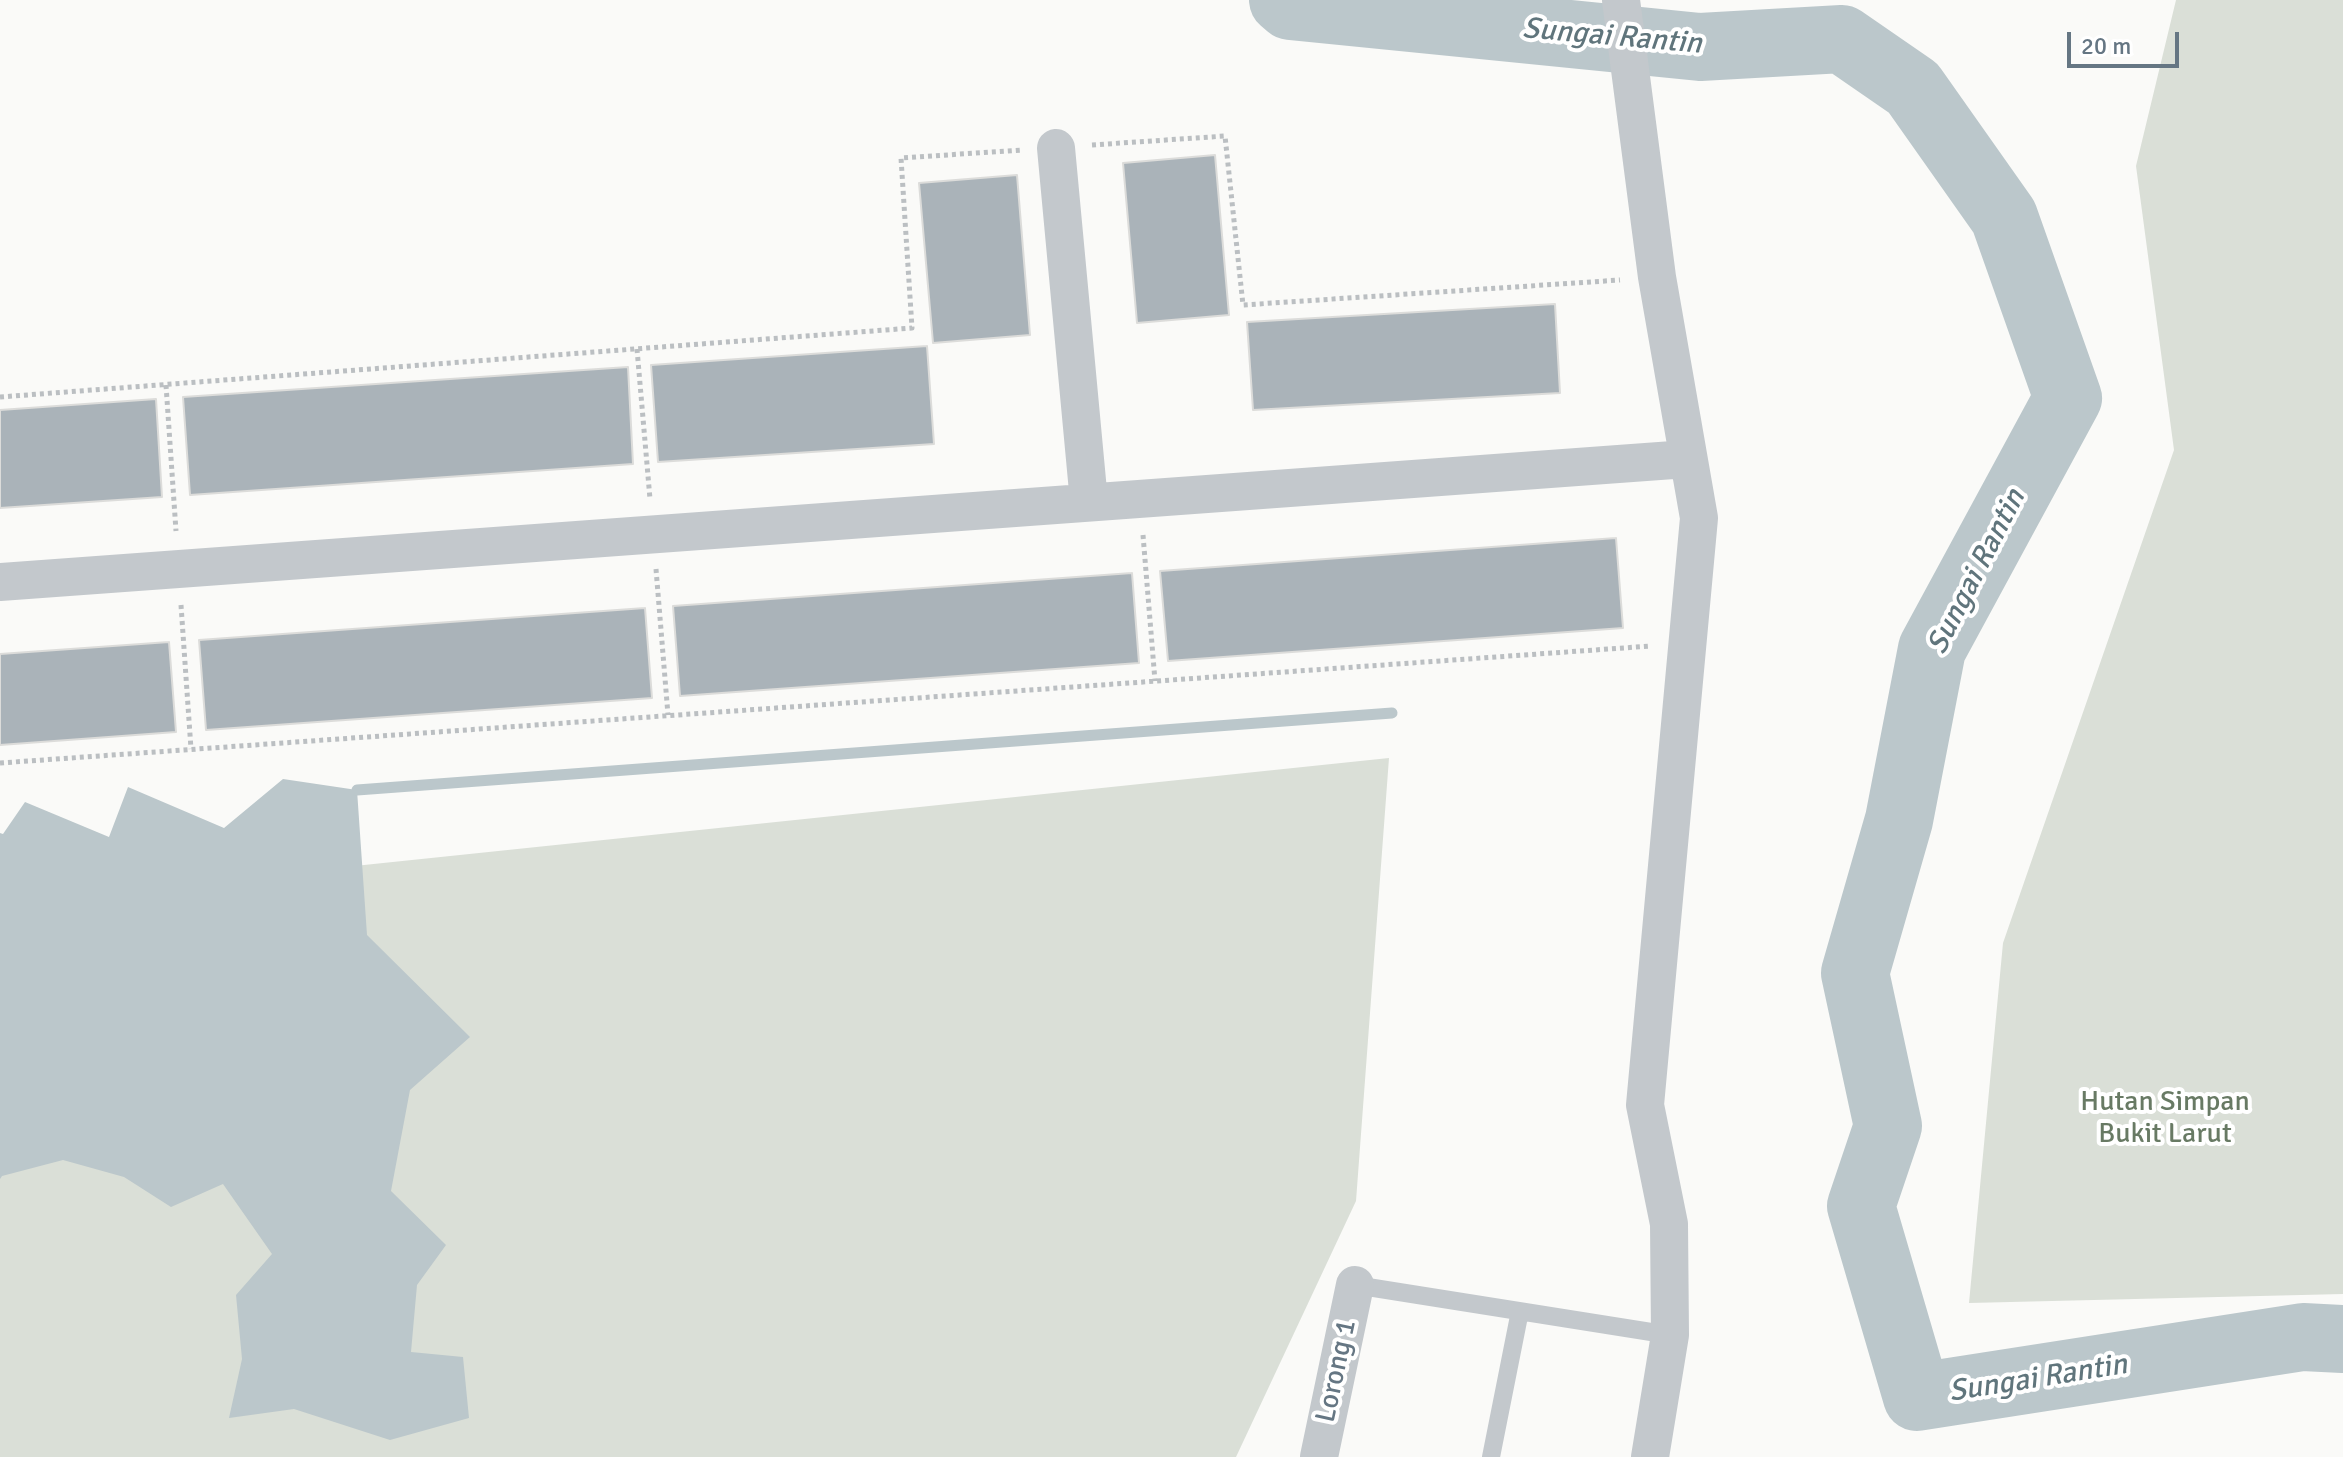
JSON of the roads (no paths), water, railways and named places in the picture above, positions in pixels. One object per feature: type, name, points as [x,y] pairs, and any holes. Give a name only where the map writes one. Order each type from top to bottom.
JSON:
[{"type":"street","points":[[1621,0],[1657,277],[1699,518],[1645,1105],[1669,1224],[1670,1335],[1650,1457]]},
{"type":"street","points":[[1056,148],[1089,502]]},
{"type":"street","points":[[0,582],[1687,459]]},
{"type":"street","name":"Lorong 1","points":[[1319,1457],[1355,1285]]},
{"type":"lane","points":[[1355,1285],[1670,1335]]},
{"type":"lane","points":[[1491,1457],[1520,1311]]},
{"type":"waterway","name":"Sungai Rantin","points":[[1283,0],[1290,6],[1700,47],[1842,39],[1913,88],[2004,217],[2068,398],[1932,649],[1899,820],[1855,973],[1888,1126],[1861,1206],[1917,1397],[2303,1337],[2343,1339]]},
{"type":"waterway","points":[[357,790],[1392,713]]},
{"type":"park label","name":"Hutan Simpan Bukit Larut","points":[[2165,1119]]}]
